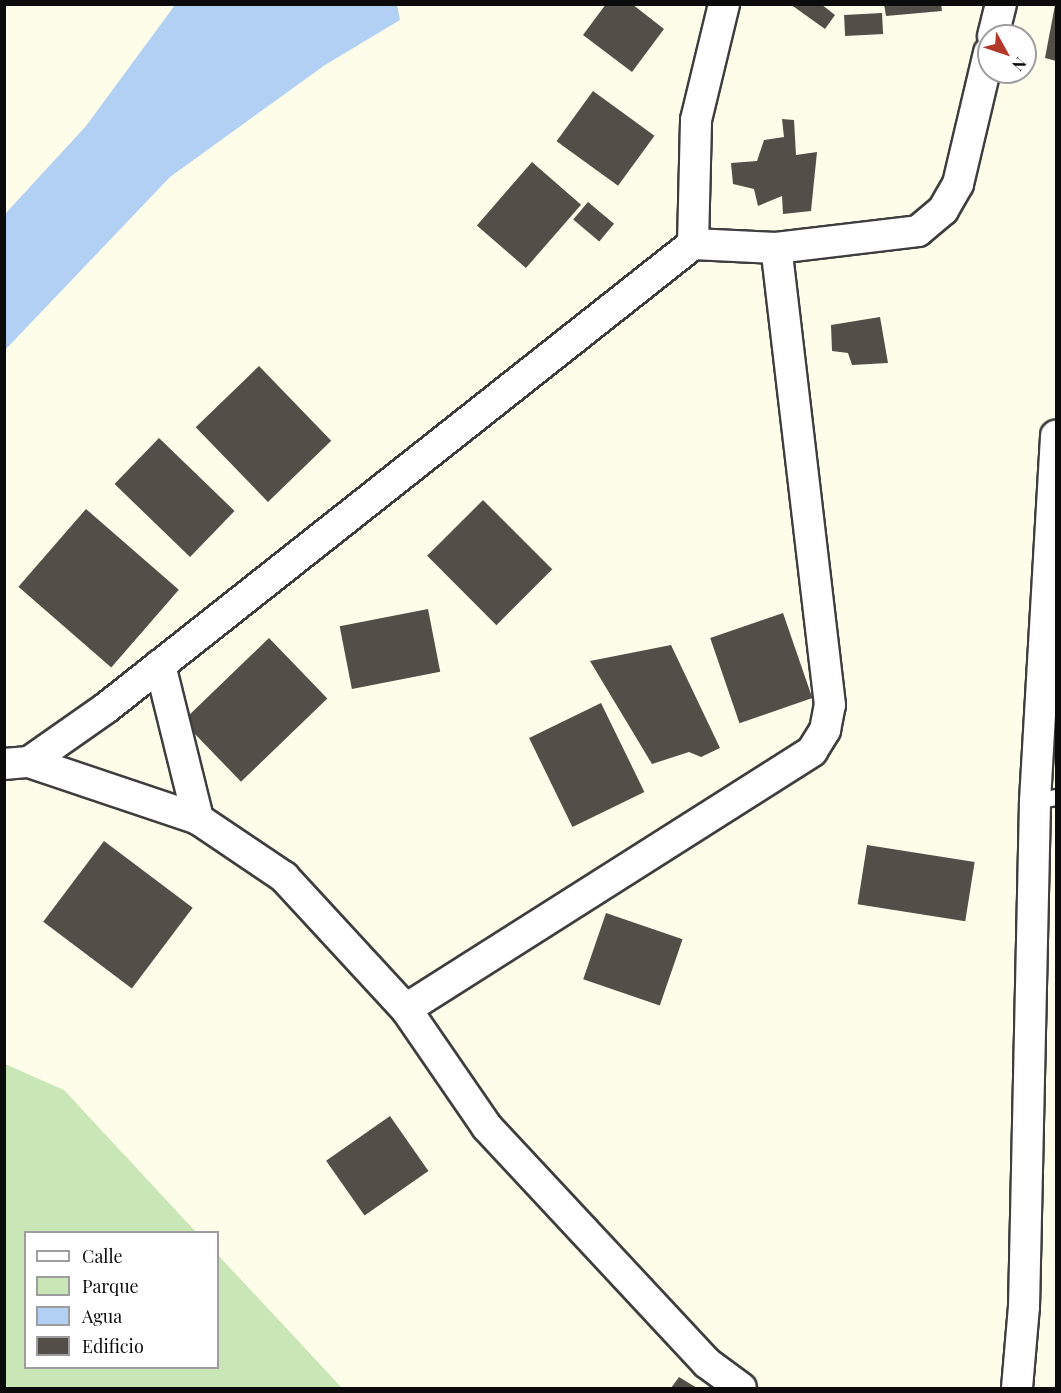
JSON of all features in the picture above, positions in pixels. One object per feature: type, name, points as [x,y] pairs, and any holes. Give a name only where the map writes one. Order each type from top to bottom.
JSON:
[{"type":"street","points":[[693,244],[696,120],[724,4]]},
{"type":"street","points":[[996,24],[1001,4]]},
{"type":"street","points":[[16,763],[160,665],[693,244],[776,248],[918,231],[943,210],[958,184],[982,84]]},
{"type":"street","points":[[406,1009],[812,751],[825,730],[830,705],[776,248]]},
{"type":"street","points":[[1017,1389],[1024,1307],[1046,799],[1056,436]]},
{"type":"street","points":[[160,665],[198,819]]},
{"type":"street","points":[[16,763],[198,819],[284,877],[406,1009],[487,1127],[707,1363],[741,1389]]},
{"type":"green space","points":[[5,1064],[64,1090],[195,1231],[24,1231],[24,1369],[219,1369],[219,1256],[342,1388],[5,1388]]},
{"type":"water","points":[[175,5],[397,5],[400,20],[325,65],[170,177],[5,350],[5,214],[86,126]]},
{"type":"building","points":[[606,4],[632,4],[664,29],[632,72],[583,35]]},
{"type":"building","points":[[790,4],[821,4],[835,15],[825,29]]},
{"type":"building","points":[[884,4],[941,4],[942,11],[886,16]]},
{"type":"building","points":[[1056,5],[1056,61],[1045,58]]},
{"type":"building","points":[[882,13],[883,34],[845,36],[844,15]]},
{"type":"building","points":[[593,91],[654,136],[618,186],[557,141]]},
{"type":"building","points":[[782,119],[794,120],[796,155],[817,152],[811,211],[783,214],[782,196],[758,206],[754,189],[733,184],[731,163],[757,161],[764,140],[784,137]]},
{"type":"building","points":[[532,162],[581,205],[526,268],[477,225]]},
{"type":"building","points":[[588,202],[614,224],[599,241],[573,220]]},
{"type":"building","points":[[880,317],[888,363],[852,365],[848,353],[832,351],[831,325]]},
{"type":"building","points":[[259,366],[331,441],[268,502],[196,427]]},
{"type":"building","points":[[159,438],[235,511],[190,557],[115,484]]},
{"type":"building","points":[[483,500],[552,569],[496,625],[427,556]]},
{"type":"building","points":[[86,509],[179,590],[111,667],[18,587]]},
{"type":"building","points":[[428,609],[440,672],[352,689],[340,626]]},
{"type":"building","points":[[783,613],[812,698],[739,723],[710,638]]},
{"type":"building","points":[[269,638],[327,698],[241,782],[183,721]]},
{"type":"building","points":[[671,645],[720,748],[701,757],[689,752],[652,764],[590,661]]},
{"type":"building","points":[[601,703],[644,792],[572,827],[529,738]]},
{"type":"building","points":[[104,841],[193,908],[132,988],[43,922]]},
{"type":"building","points":[[867,845],[975,862],[965,921],[858,904]]},
{"type":"building","points":[[606,913],[683,939],[660,1006],[583,979]]},
{"type":"building","points":[[390,1116],[428,1171],[365,1216],[326,1161]]},
{"type":"building","points":[[679,1377],[697,1388],[671,1388]]}]
